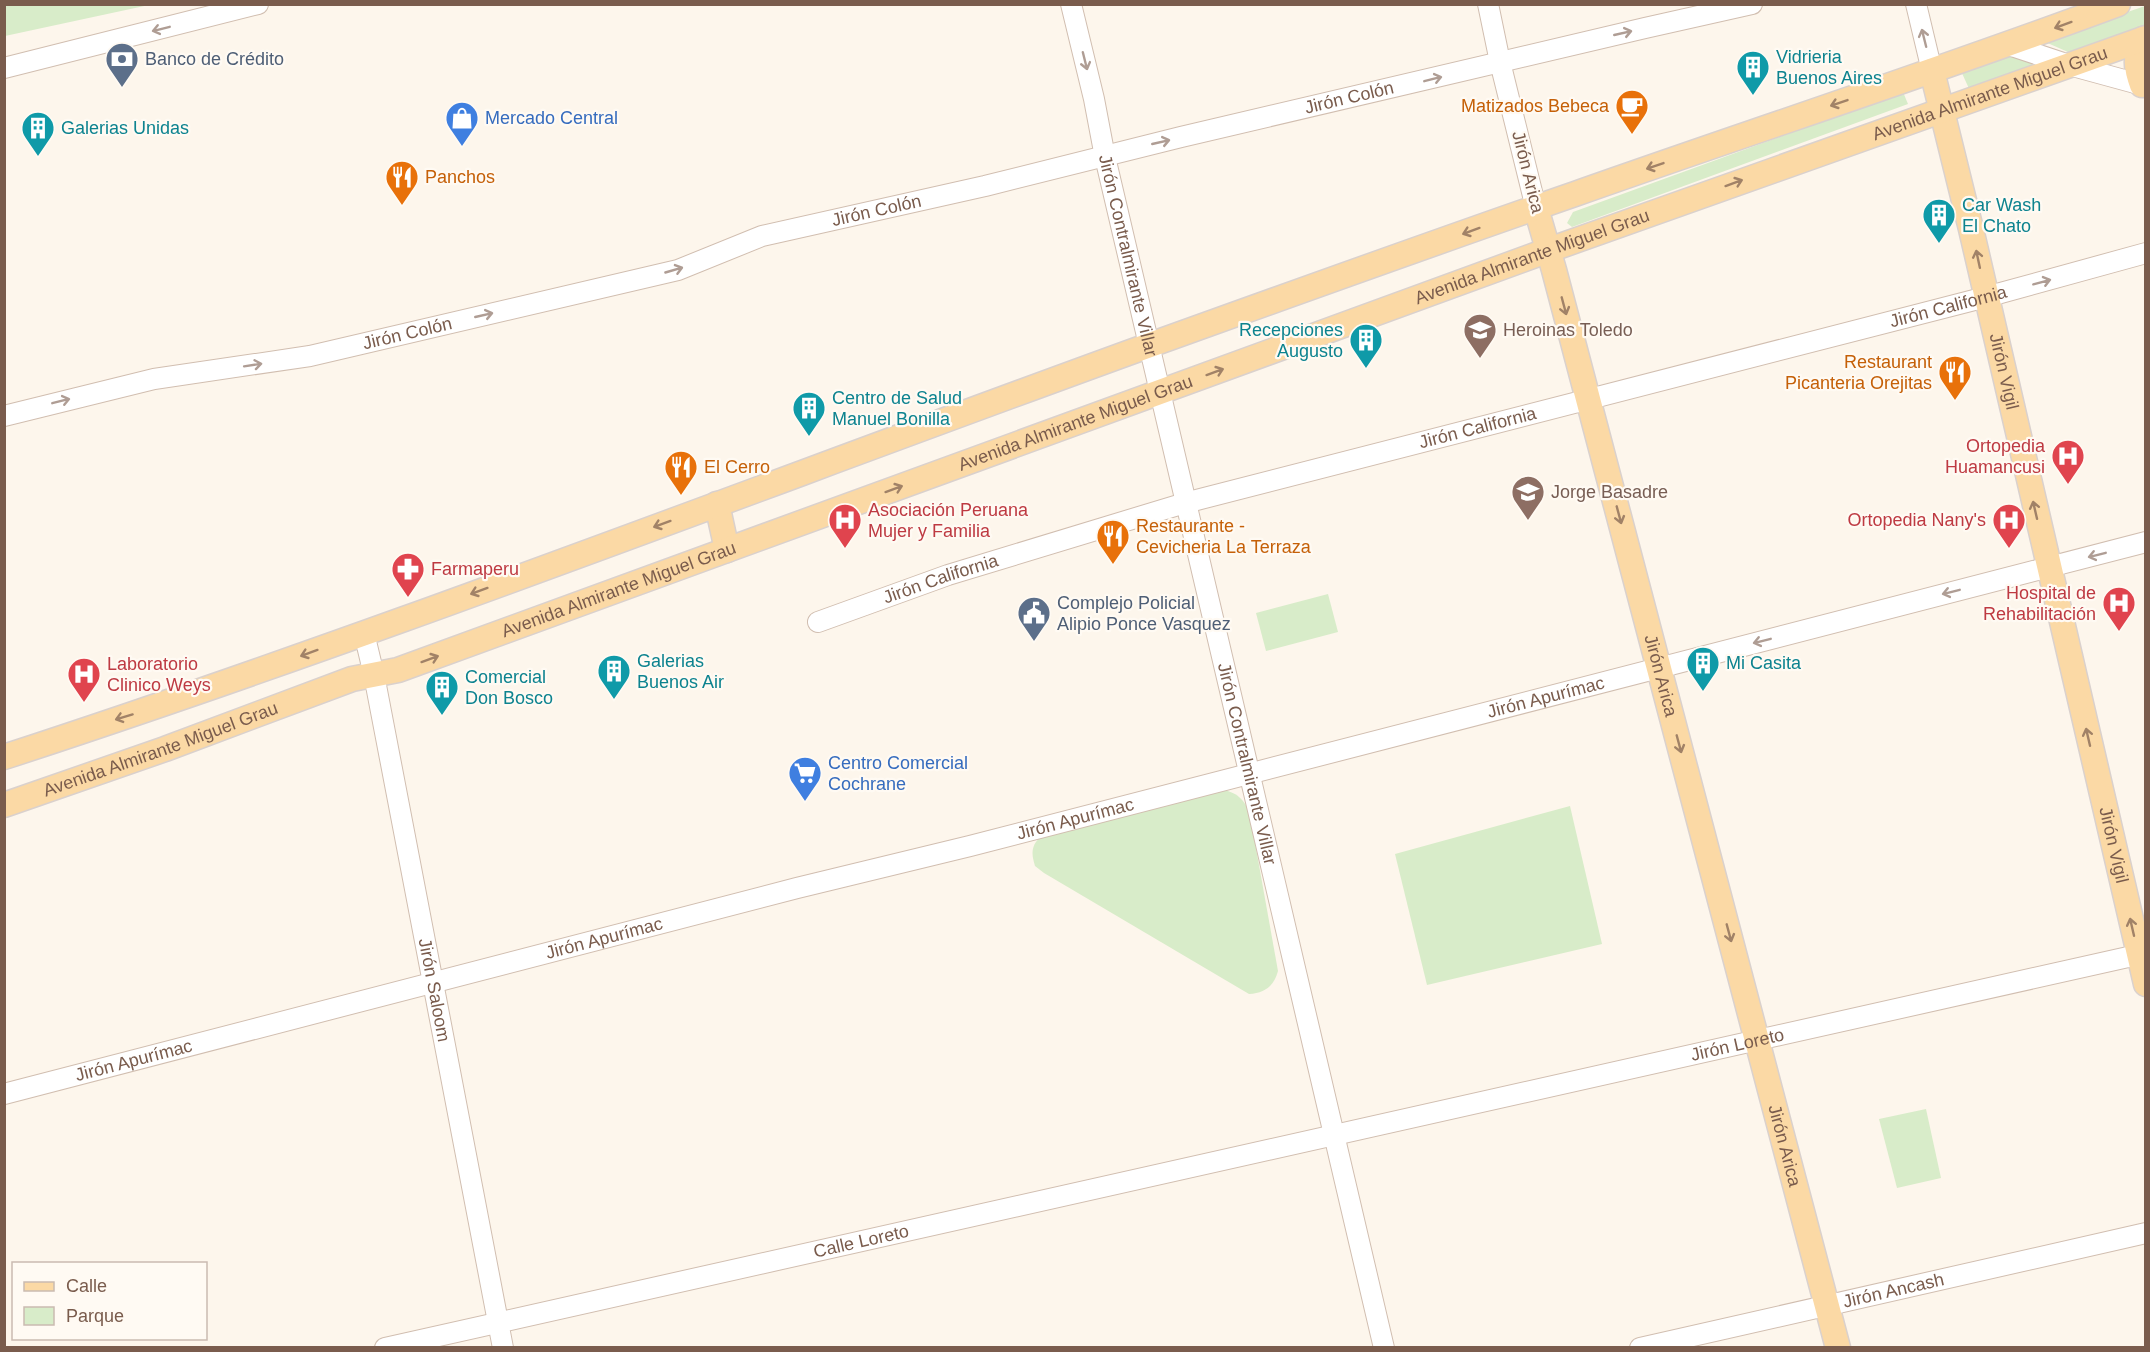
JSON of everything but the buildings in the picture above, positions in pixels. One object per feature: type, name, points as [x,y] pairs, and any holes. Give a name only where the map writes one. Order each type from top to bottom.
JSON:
[{"type":"main road","points":[[4,757],[165,705],[1149,346],[1536,208],[2009,45],[2118,4]]},
{"type":"main road","points":[[2144,39],[2137,54],[2137,70],[2144,86]]},
{"type":"main road","name":"Avenida Almirante Miguel Grau","points":[[4,805],[165,749],[341,683],[398,670],[1549,250],[2144,39]]},
{"type":"main road","name":"Jirón Vigil","points":[[1932,71],[2048,567],[2142,953],[2145,984]]},
{"type":"main road","name":"Jirón Arica","points":[[1536,208],[1549,250],[1838,1347]]},
{"type":"main road","points":[[717,504],[727,550]]},
{"type":"street","name":"Jirón Contralmirante Villar","points":[[1071,4],[1185,502],[1384,1347]]},
{"type":"street","name":"Jirón Arica","points":[[1488,4],[1536,208]]},
{"type":"street","name":"Jirón Colón","points":[[4,416],[154,380],[310,356],[678,270],[762,236],[985,186],[1752,4]]},
{"type":"street","name":"Jirón Vigil","points":[[1916,4],[1932,71]]},
{"type":"street","points":[[4,68],[191,13],[247,6]]},
{"type":"street","points":[[2009,45],[2069,66],[2144,86]]},
{"type":"street","name":"Jirón California","points":[[818,622],[948,575],[1185,502],[1986,297],[2145,253]]},
{"type":"street","name":"Jirón Apurímac","points":[[4,1094],[2145,542]]},
{"type":"street","name":"Jirón Saloom","points":[[364,633],[467,1156],[502,1347]]},
{"type":"street","name":"Jirón Loreto","points":[[1335,1134],[2142,953]]},
{"type":"street","name":"Calle Loreto","points":[[385,1347],[1335,1134]]},
{"type":"street","name":"Jirón Ancash","points":[[1640,1347],[2145,1233]]},
{"type":"green space","points":[[5,4],[149,4],[149,5],[5,36]]},
{"type":"green space","points":[[2145,6],[2145,34],[2077,56],[2043,41]]},
{"type":"green space","points":[[2011,52],[2032,58],[2038,68],[1971,93],[1961,71]]},
{"type":"green space","points":[[1903,92],[1908,104],[1572,227],[1567,223],[1573,212]]},
{"type":"green space","points":[[1328,594],[1338,632],[1266,651],[1256,613]]},
{"type":"green space","points":[[1223,790],[1241,798],[1250,815],[1278,971],[1271,985],[1264,990],[1249,994],[1044,873],[1035,866],[1033,857],[1035,843],[1041,836]]},
{"type":"green space","points":[[1570,806],[1602,944],[1427,985],[1395,854]]},
{"type":"green space","points":[[1926,1109],[1941,1178],[1897,1188],[1879,1119]]},
{"type":"place","name":"Banco de Crédito","points":[[122,88]]},
{"type":"place","name":"Vidrieria Buenos Aires","points":[[1753,96]]},
{"type":"place","name":"Matizados Bebeca","points":[[1632,135]]},
{"type":"place","name":"Mercado Central","points":[[462,147]]},
{"type":"place","name":"Galerias Unidas","points":[[38,157]]},
{"type":"place","name":"Panchos","points":[[402,206]]},
{"type":"place","name":"Car Wash El Chato","points":[[1939,244]]},
{"type":"place","name":"Heroinas Toledo","points":[[1480,359]]},
{"type":"place","name":"Recepciones Augusto","points":[[1366,369]]},
{"type":"place","name":"Restaurant Picanteria Orejitas","points":[[1955,401]]},
{"type":"place","name":"Centro de Salud Manuel Bonilla","points":[[809,437]]},
{"type":"place","name":"Ortopedia Huamancusi","points":[[2068,485]]},
{"type":"place","name":"El Cerro","points":[[681,496]]},
{"type":"place","name":"Jorge Basadre","points":[[1528,521]]},
{"type":"place","name":"Asociación Peruana Mujer y Familia","points":[[845,549]]},
{"type":"place","name":"Ortopedia Nany's","points":[[2009,549]]},
{"type":"place","name":"Restaurante - Cevicheria La Terraza","points":[[1113,565]]},
{"type":"place","name":"Farmaperu","points":[[408,598]]},
{"type":"place","name":"Hospital de Rehabilitación","points":[[2119,632]]},
{"type":"place","name":"Complejo Policial Alipio Ponce Vasquez","points":[[1034,642]]},
{"type":"place","name":"Mi Casita","points":[[1703,692]]},
{"type":"place","name":"Galerias Buenos Air","points":[[614,700]]},
{"type":"place","name":"Laboratorio Clinico Weys","points":[[84,703]]},
{"type":"place","name":"Comercial Don Bosco","points":[[442,716]]},
{"type":"place","name":"Centro Comercial Cochrane","points":[[805,802]]}]
